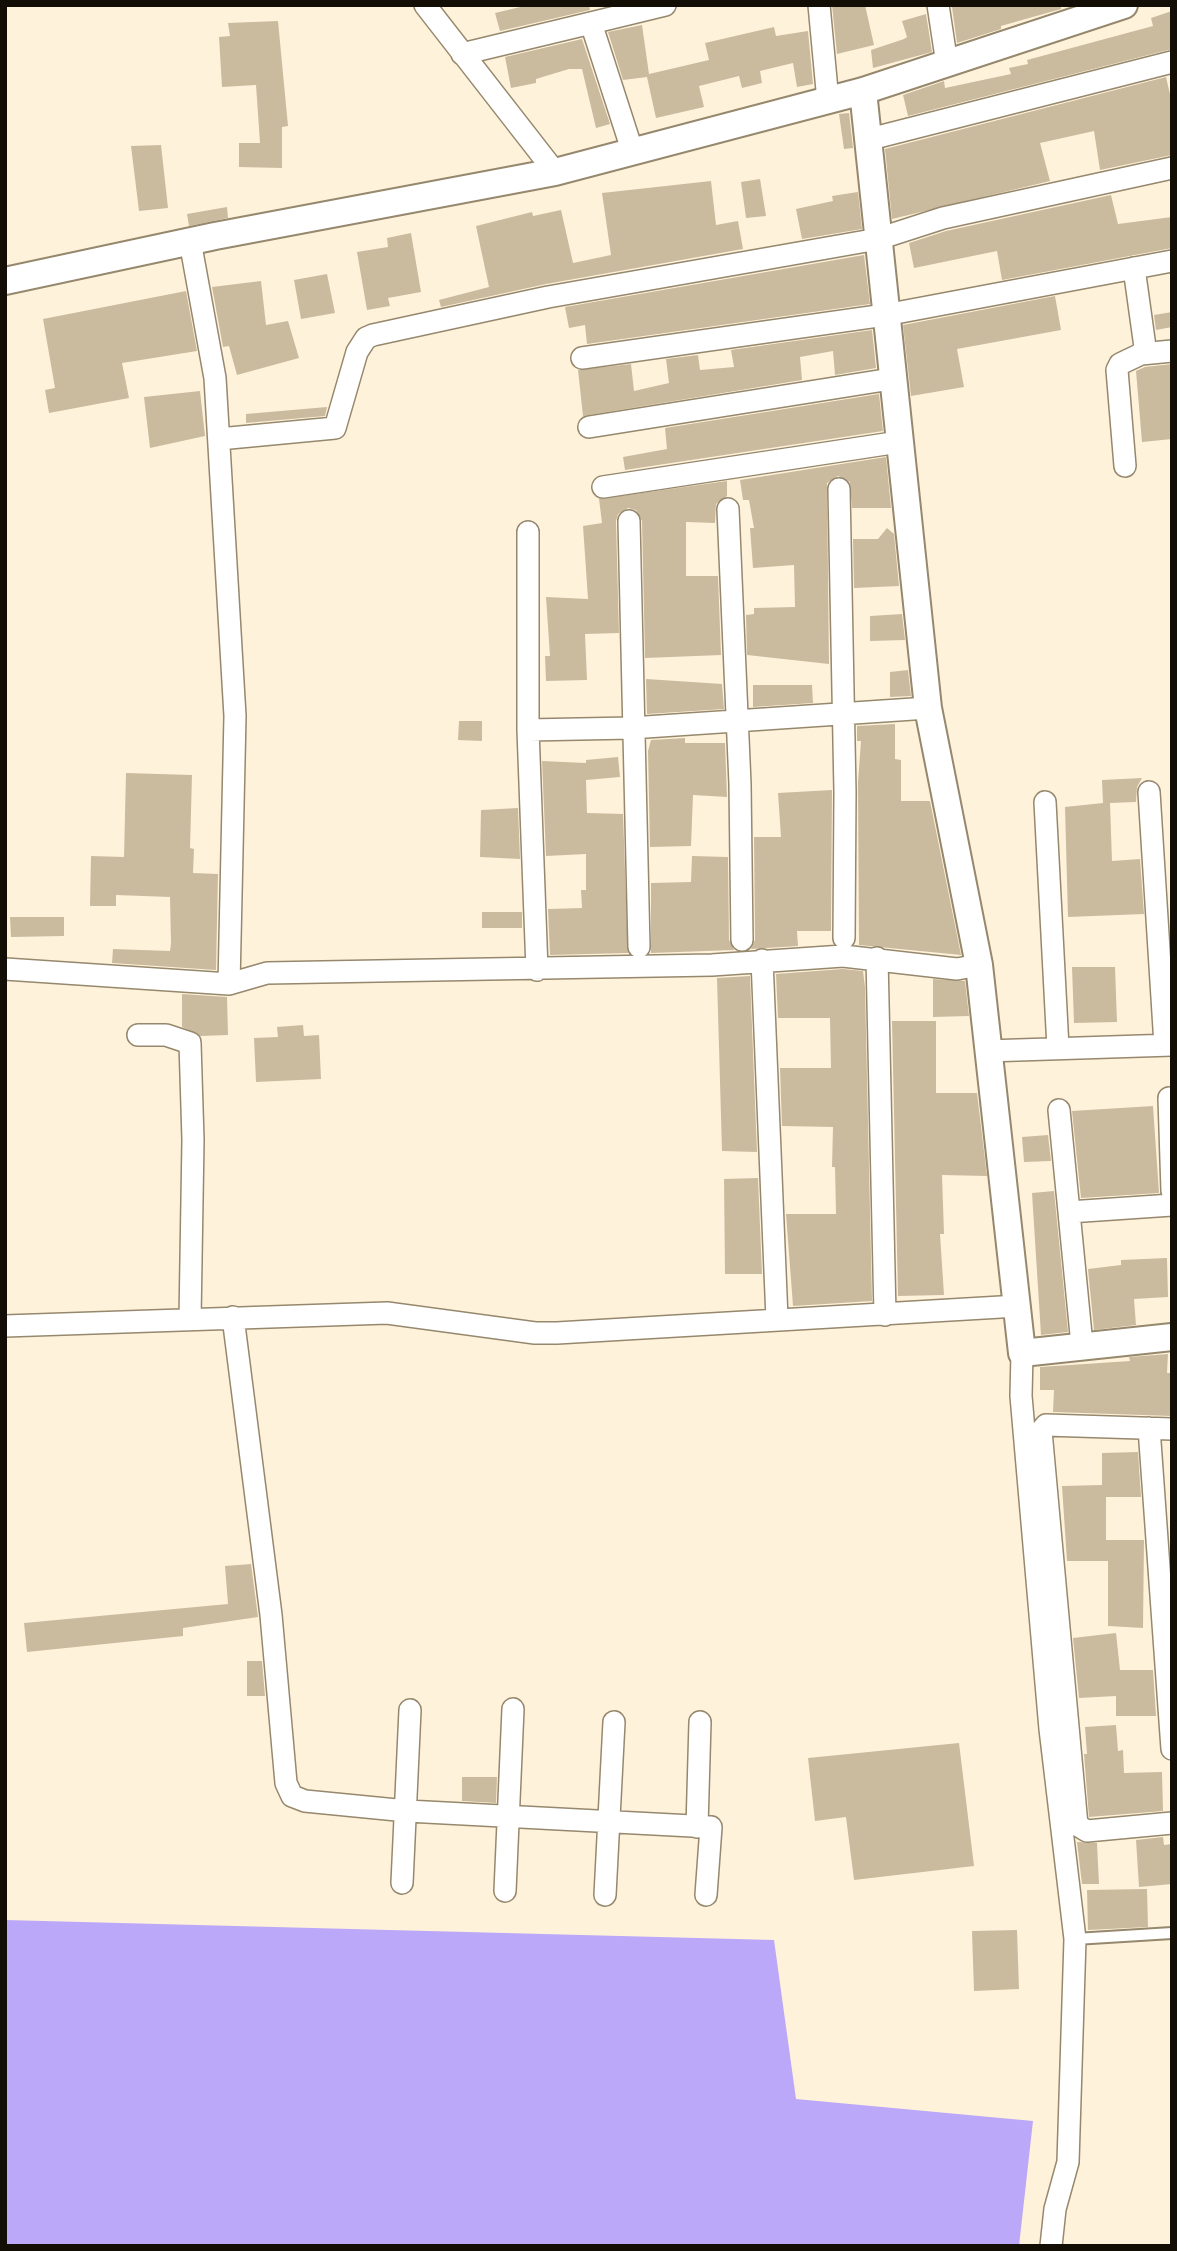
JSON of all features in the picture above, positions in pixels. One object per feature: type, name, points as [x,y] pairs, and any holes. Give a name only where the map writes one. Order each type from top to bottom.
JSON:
[{"type":"street","points":[[425,5],[555,172]]},
{"type":"street","points":[[462,54],[665,5]]},
{"type":"street","points":[[819,5],[828,101]]},
{"type":"street","points":[[938,5],[947,64]]},
{"type":"street","points":[[5,281],[190,241],[555,172],[633,153],[863,91],[1124,5]]},
{"type":"street","points":[[591,23],[633,153]]},
{"type":"street","points":[[870,139],[1172,62]]},
{"type":"street","points":[[863,91],[870,139],[891,379],[928,708],[979,965],[1018,1307],[1022,1353],[1021,1396],[1050,1729],[1074,1938],[1068,2162],[1055,2208],[1051,2246]]},
{"type":"street","points":[[219,439],[335,428],[339,423],[357,352],[366,338],[373,335],[548,296],[878,239],[943,218],[1172,168]]},
{"type":"street","points":[[190,241],[215,378],[235,716],[229,984]]},
{"type":"street","points":[[582,358],[885,315],[1172,261]]},
{"type":"street","points":[[1134,268],[1144,347],[1142,354]]},
{"type":"street","points":[[1125,466],[1117,370],[1125,361],[1142,354],[1172,351]]},
{"type":"street","points":[[589,427],[891,379]]},
{"type":"street","points":[[603,486],[899,442]]},
{"type":"street","points":[[839,489],[844,714],[844,938]]},
{"type":"street","points":[[728,509],[742,940]]},
{"type":"street","points":[[628,521],[631,728],[639,947]]},
{"type":"street","points":[[528,532],[527,730],[537,970]]},
{"type":"street","points":[[527,730],[631,728],[928,708]]},
{"type":"street","points":[[987,1051],[1169,1045],[1149,792]]},
{"type":"street","points":[[1045,802],[1058,1048]]},
{"type":"street","points":[[5,969],[229,984],[267,974],[712,965],[843,956],[957,969],[979,965]]},
{"type":"street","points":[[877,958],[885,1315]]},
{"type":"street","points":[[762,960],[777,1319]]},
{"type":"street","points":[[138,1035],[166,1035],[190,1043],[193,1140],[190,1319]]},
{"type":"street","points":[[1169,1098],[1172,1190]]},
{"type":"street","points":[[1059,1110],[1082,1345]]},
{"type":"street","points":[[1069,1212],[1172,1205]]},
{"type":"street","points":[[5,1326],[387,1313],[535,1333],[1018,1307]]},
{"type":"street","points":[[233,1317],[271,1615],[286,1783],[292,1796],[305,1801],[407,1811],[711,1827],[713,1831],[706,1895]]},
{"type":"street","points":[[1022,1353],[1172,1337]]},
{"type":"street","points":[[1172,1429],[1046,1425],[1041,1432],[1077,1825],[1087,1831],[1172,1823]]},
{"type":"street","points":[[1149,1428],[1172,1749]]},
{"type":"street","points":[[505,1891],[513,1709]]},
{"type":"street","points":[[402,1883],[410,1710]]},
{"type":"street","points":[[605,1895],[614,1722]]},
{"type":"street","points":[[697,1827],[700,1722]]},
{"type":"lane","points":[[1074,1938],[1172,1933]]},
{"type":"shaded area","points":[[5,1920],[774,1940],[796,2099],[1033,2121],[1019,2246],[5,2246]]},
{"type":"building","points":[[529,5],[589,5],[590,10],[500,31],[495,13]]},
{"type":"building","points":[[832,5],[865,5],[874,45],[837,54]]},
{"type":"building","points":[[1061,5],[1061,9],[1001,26],[1001,29],[957,43],[952,7]]},
{"type":"building","points":[[1172,11],[1172,49],[908,116],[903,95],[944,81],[945,88],[1011,74],[1009,68],[1028,64],[1027,60],[1153,26],[1151,18]]},
{"type":"building","points":[[926,14],[932,52],[873,68],[871,50],[904,39],[907,37],[902,21]]},
{"type":"building","points":[[278,21],[288,126],[282,127],[282,168],[239,167],[239,143],[260,143],[256,85],[222,87],[219,37],[230,36],[228,23]]},
{"type":"building","points":[[642,25],[649,74],[709,60],[705,43],[774,27],[776,36],[808,31],[813,84],[797,87],[793,63],[760,71],[762,83],[742,88],[739,76],[699,86],[704,107],[656,118],[647,77],[623,80],[608,32]]},
{"type":"building","points":[[582,39],[610,124],[596,128],[582,69],[569,69],[536,79],[536,83],[511,88],[505,57]]},
{"type":"building","points":[[1166,77],[1172,103],[1172,155],[1100,170],[1094,131],[1040,143],[1050,181],[892,219],[885,149]]},
{"type":"building","points":[[849,113],[853,148],[844,149],[839,114]]},
{"type":"building","points":[[161,145],[168,208],[139,211],[131,146]]},
{"type":"building","points":[[760,179],[766,216],[746,218],[741,182]]},
{"type":"building","points":[[711,181],[716,225],[738,221],[743,249],[546,284],[441,307],[439,300],[489,287],[476,226],[532,212],[533,216],[561,210],[573,263],[611,255],[602,193]]},
{"type":"building","points":[[858,192],[862,229],[802,239],[796,209],[833,201],[832,196]]},
{"type":"building","points":[[1111,195],[1118,224],[1172,217],[1172,248],[1002,280],[997,251],[914,268],[909,243],[946,231]]},
{"type":"building","points":[[227,207],[228,218],[189,226],[187,214]]},
{"type":"building","points":[[411,233],[421,292],[388,298],[390,306],[367,310],[357,252],[388,247],[387,238]]},
{"type":"building","points":[[864,255],[870,304],[587,344],[585,325],[569,328],[565,307]]},
{"type":"building","points":[[327,274],[335,313],[301,319],[294,280]]},
{"type":"building","points":[[261,281],[266,325],[288,321],[299,358],[237,375],[229,346],[223,347],[212,287]]},
{"type":"building","points":[[186,291],[197,351],[122,363],[129,398],[49,413],[45,390],[55,388],[43,319]]},
{"type":"building","points":[[1055,296],[1061,330],[957,349],[964,387],[911,396],[903,325]]},
{"type":"building","points":[[1172,312],[1172,327],[1156,330],[1154,315]]},
{"type":"building","points":[[872,330],[876,368],[835,375],[833,351],[800,357],[802,380],[583,416],[578,370],[631,364],[634,391],[669,383],[666,359],[698,355],[700,370],[734,367],[731,350]]},
{"type":"building","points":[[1172,364],[1172,439],[1142,442],[1136,371],[1145,367]]},
{"type":"building","points":[[200,391],[205,436],[150,448],[144,397]]},
{"type":"building","points":[[879,394],[883,431],[625,470],[623,457],[667,449],[665,428]]},
{"type":"building","points":[[327,407],[325,416],[246,423],[246,414]]},
{"type":"building","points":[[886,457],[891,508],[852,508],[850,482],[838,476],[827,483],[829,664],[747,655],[746,615],[754,614],[754,608],[795,607],[794,565],[753,568],[750,528],[754,528],[749,500],[743,500],[740,480]]},
{"type":"building","points":[[727,481],[727,496],[716,504],[715,523],[686,522],[686,576],[718,576],[721,655],[645,658],[642,521],[636,510],[628,508],[618,514],[616,521],[619,633],[585,634],[587,680],[546,681],[545,656],[550,656],[546,597],[588,599],[583,526],[602,523],[599,499]]},
{"type":"building","points":[[887,528],[894,534],[899,586],[854,588],[853,539],[878,539]]},
{"type":"building","points":[[902,614],[905,640],[870,641],[870,616]]},
{"type":"building","points":[[908,670],[911,696],[890,697],[890,672]]},
{"type":"building","points":[[646,679],[722,684],[724,709],[647,714]]},
{"type":"building","points":[[753,685],[812,685],[813,703],[753,707]]},
{"type":"building","points":[[459,721],[482,721],[482,741],[458,740]]},
{"type":"building","points":[[895,724],[895,759],[901,760],[901,801],[930,801],[961,955],[859,945],[858,782],[861,741],[857,741],[857,726]]},
{"type":"building","points":[[685,738],[685,743],[725,743],[727,797],[693,795],[691,846],[650,847],[648,751],[651,740]]},
{"type":"building","points":[[618,757],[620,777],[586,780],[587,813],[623,814],[628,953],[550,955],[548,909],[582,908],[581,890],[586,890],[586,854],[546,856],[542,761],[586,763],[586,760]]},
{"type":"building","points":[[126,773],[192,775],[190,848],[194,849],[193,873],[218,874],[216,970],[112,963],[113,949],[170,951],[171,943],[170,897],[116,895],[116,906],[90,906],[91,856],[124,857]]},
{"type":"building","points":[[1142,778],[1137,787],[1136,802],[1110,803],[1112,861],[1140,859],[1144,914],[1068,917],[1065,807],[1103,803],[1102,780]]},
{"type":"building","points":[[832,790],[831,931],[797,931],[798,946],[751,949],[755,940],[754,837],[781,837],[778,793]]},
{"type":"building","points":[[518,808],[520,859],[480,857],[481,810]]},
{"type":"building","points":[[692,856],[728,857],[729,940],[734,950],[651,953],[651,883],[691,882]]},
{"type":"building","points":[[482,912],[522,912],[522,928],[482,928]]},
{"type":"building","points":[[10,917],[64,917],[64,936],[11,937]]},
{"type":"building","points":[[1072,967],[1115,967],[1117,1022],[1074,1023]]},
{"type":"building","points":[[843,969],[863,971],[865,987],[872,1301],[793,1306],[786,1214],[836,1214],[835,1167],[832,1167],[833,1127],[782,1126],[780,1068],[831,1068],[830,1018],[778,1018],[776,974]]},
{"type":"building","points":[[750,976],[757,1152],[722,1151],[717,978]]},
{"type":"building","points":[[933,979],[965,981],[969,1016],[933,1017]]},
{"type":"building","points":[[182,994],[227,997],[228,1035],[201,1036],[182,1027]]},
{"type":"building","points":[[892,1021],[936,1021],[936,1093],[977,1093],[987,1176],[942,1175],[944,1234],[940,1234],[944,1295],[898,1296]]},
{"type":"building","points":[[303,1025],[304,1036],[319,1035],[321,1079],[256,1082],[254,1038],[278,1037],[277,1027]]},
{"type":"building","points":[[1153,1106],[1159,1193],[1081,1198],[1072,1111]]},
{"type":"building","points":[[1048,1135],[1051,1161],[1024,1162],[1022,1137]]},
{"type":"building","points":[[758,1178],[762,1274],[725,1274],[724,1179]]},
{"type":"building","points":[[1054,1191],[1068,1332],[1041,1335],[1032,1193]]},
{"type":"building","points":[[1167,1258],[1168,1297],[1134,1299],[1136,1325],[1094,1330],[1088,1269],[1121,1265],[1121,1260]]},
{"type":"building","points":[[1168,1354],[1167,1373],[1172,1373],[1172,1416],[1053,1412],[1054,1390],[1040,1390],[1040,1367],[1130,1361],[1129,1357]]},
{"type":"building","points":[[1138,1452],[1141,1497],[1106,1497],[1106,1540],[1144,1540],[1143,1628],[1108,1626],[1108,1561],[1067,1561],[1062,1486],[1102,1485],[1102,1453]]},
{"type":"building","points":[[251,1564],[258,1617],[183,1628],[183,1636],[27,1652],[24,1623],[228,1604],[225,1566]]},
{"type":"building","points":[[1116,1633],[1120,1670],[1153,1670],[1156,1716],[1116,1716],[1116,1696],[1079,1698],[1073,1638]]},
{"type":"building","points":[[247,1661],[262,1661],[265,1696],[247,1696]]},
{"type":"building","points":[[1116,1725],[1118,1751],[1123,1750],[1124,1773],[1162,1772],[1163,1811],[1089,1817],[1084,1754],[1087,1754],[1085,1727]]},
{"type":"building","points":[[959,1743],[974,1866],[854,1880],[846,1817],[815,1821],[808,1758]]},
{"type":"building","points":[[462,1777],[497,1777],[496,1803],[462,1801]]},
{"type":"building","points":[[1163,1837],[1164,1845],[1172,1844],[1172,1884],[1139,1887],[1136,1840]]},
{"type":"building","points":[[1077,1842],[1097,1843],[1099,1884],[1082,1884]]},
{"type":"building","points":[[1147,1889],[1148,1927],[1088,1930],[1087,1890]]},
{"type":"building","points":[[1017,1930],[1019,1989],[974,1991],[972,1931]]}]
